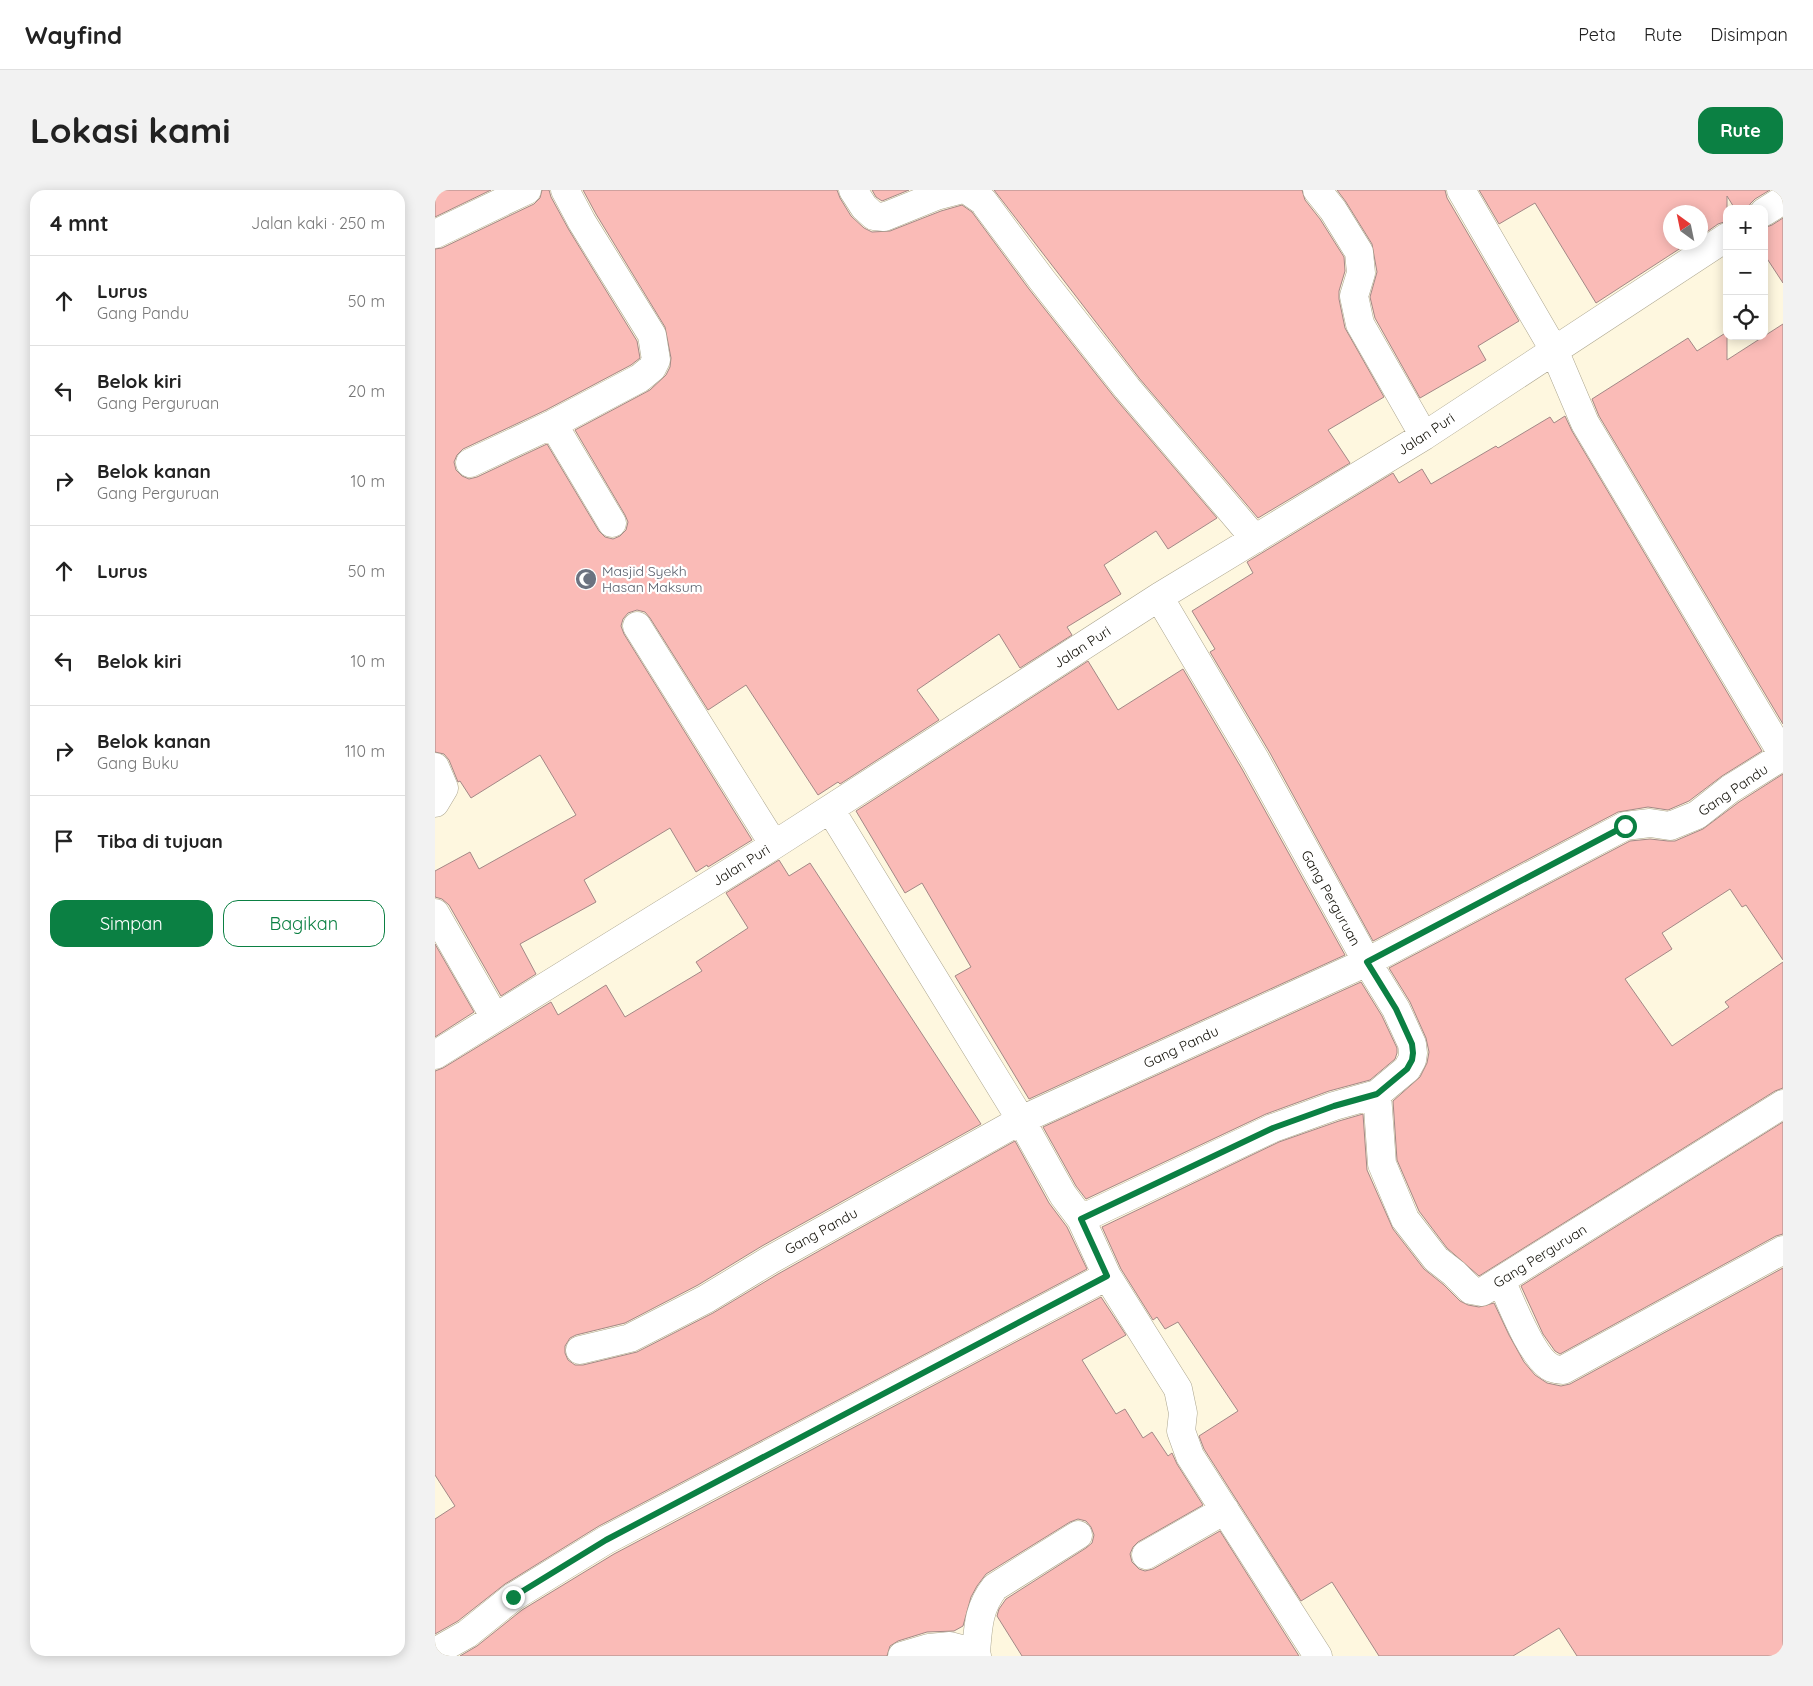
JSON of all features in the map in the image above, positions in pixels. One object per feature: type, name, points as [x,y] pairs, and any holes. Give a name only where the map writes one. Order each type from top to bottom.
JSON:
[{"type":"street","points":[[435,234],[527,190]]},
{"type":"street","points":[[469,464],[553,424],[640,378],[652,368],[656,360],[651,335],[582,222],[565,190]]},
{"type":"street","points":[[853,190],[864,207],[874,216],[884,217],[936,196],[959,190]]},
{"type":"street","points":[[967,190],[983,201],[1109,365],[1255,539]]},
{"type":"street","points":[[1317,190],[1333,210],[1359,252],[1361,273],[1354,296],[1360,324],[1424,436]]},
{"type":"street","points":[[1461,190],[1553,350],[1585,423],[1783,756]]},
{"type":"street","points":[[1768,209],[1783,200]]},
{"type":"street","name":"Jalan Puri","points":[[435,1055],[494,1016],[774,845],[1159,597],[1424,436],[1723,240]]},
{"type":"street","points":[[553,424],[612,523]]},
{"type":"street","name":"Gang Perguruan","points":[[1159,597],[1256,761],[1367,962],[1396,1009],[1412,1044],[1412,1060],[1407,1069],[1377,1094],[1383,1164],[1405,1219],[1437,1259],[1471,1290],[1482,1292],[1783,1104]]},
{"type":"street","points":[[637,626],[774,845]]},
{"type":"street","name":"Gang Pandu","points":[[580,1350],[630,1338],[706,1299],[770,1260],[1021,1120],[1367,962],[1625,826],[1651,823],[1670,826],[1697,815],[1730,789],[1783,756]]},
{"type":"street","points":[[435,767],[444,788],[435,804]]},
{"type":"street","points":[[830,809],[1021,1120],[1063,1195],[1081,1219],[1107,1276],[1178,1389],[1183,1413],[1181,1431],[1190,1456],[1318,1656]]},
{"type":"street","points":[[435,913],[494,1016]]},
{"type":"street","points":[[1081,1219],[1273,1128],[1334,1106],[1377,1094]]},
{"type":"street","points":[[1501,1280],[1521,1325],[1543,1361],[1552,1368],[1563,1370],[1783,1250]]},
{"type":"street","points":[[435,1652],[467,1634],[513,1597],[606,1540],[1107,1276]]},
{"type":"street","points":[[1147,1555],[1225,1510]]},
{"type":"street","points":[[902,1656],[929,1648],[950,1646],[977,1655],[979,1616],[988,1596],[995,1587],[1078,1535]]},
{"type":"building","points":[[435,190],[491,190],[435,217]]},
{"type":"building","points":[[542,190],[549,190],[569,230],[637,341],[640,358],[631,365],[546,410],[463,449],[457,455],[454,462],[456,470],[462,476],[469,479],[477,477],[547,444],[599,531],[605,537],[613,539],[620,536],[626,530],[628,522],[625,515],[575,430],[650,390],[666,375],[670,367],[671,358],[665,327],[583,190],[837,190],[851,216],[864,228],[872,232],[890,231],[962,205],[972,212],[1029,289],[1115,398],[1217,518],[1168,549],[1156,531],[1104,565],[1121,594],[1067,627],[1072,635],[1020,668],[999,634],[917,690],[939,720],[840,784],[838,782],[818,795],[746,685],[708,710],[650,618],[645,612],[637,610],[628,613],[623,619],[621,626],[624,634],[752,840],[708,867],[707,865],[696,872],[670,828],[584,880],[596,902],[520,944],[536,974],[501,996],[449,905],[442,899],[435,897],[435,871],[470,852],[479,869],[576,815],[540,755],[471,798],[460,781],[458,782],[449,760],[444,754],[435,752],[435,249],[442,248],[534,204],[540,198]]},
{"type":"building","points":[[872,190],[909,190],[882,201],[876,197]]},
{"type":"building","points":[[994,190],[1302,190],[1305,200],[1320,219],[1344,257],[1345,271],[1339,291],[1339,299],[1345,328],[1384,397],[1328,430],[1350,463],[1258,518],[1139,378]]},
{"type":"building","points":[[1337,190],[1445,190],[1447,198],[1519,321],[1478,346],[1486,360],[1420,398],[1375,318],[1370,297],[1377,272],[1372,244]]},
{"type":"building","points":[[1479,190],[1770,190],[1755,199],[1750,205],[1733,205],[1727,196],[1727,205],[1723,205],[1723,222],[1708,231],[1708,205],[1663,205],[1663,250],[1678,250],[1596,303],[1535,203],[1499,224]]},
{"type":"building","points":[[1783,218],[1783,283],[1768,260],[1768,226]]},
{"type":"building","points":[[1783,324],[1783,724],[1599,416],[1592,399],[1688,338],[1697,351],[1723,335],[1723,340],[1727,340],[1727,360],[1758,340],[1768,340],[1768,334]]},
{"type":"building","points":[[1565,416],[1572,431],[1762,751],[1722,776],[1689,801],[1668,810],[1648,807],[1618,812],[1373,941],[1270,753],[1210,652],[1215,649],[1192,611],[1253,573],[1247,562],[1393,473],[1399,483],[1422,469],[1431,484],[1496,446],[1498,448],[1550,417],[1554,423]]},
{"type":"building","points":[[1088,661],[1118,710],[1183,669],[1242,769],[1345,955],[1029,1099],[955,976],[971,967],[922,883],[905,893],[856,811]]},
{"type":"building","points":[[1783,774],[1783,960],[1746,905],[1742,907],[1730,889],[1662,933],[1672,949],[1625,979],[1672,1046],[1729,1007],[1725,1002],[1783,962],[1783,1088],[1775,1091],[1479,1276],[1447,1248],[1419,1211],[1397,1160],[1393,1101],[1420,1077],[1427,1063],[1429,1052],[1426,1038],[1410,1002],[1389,968],[1630,841],[1650,839],[1675,841],[1703,829],[1739,802]]},
{"type":"building","points":[[779,860],[789,876],[810,863],[981,1124],[762,1246],[698,1285],[625,1323],[570,1338],[565,1346],[568,1360],[575,1365],[583,1365],[637,1352],[713,1313],[778,1274],[1015,1141],[1049,1203],[1067,1227],[1087,1269],[599,1526],[505,1584],[458,1621],[435,1634],[435,1519],[455,1506],[435,1475],[435,1071],[443,1068],[551,1002],[558,1015],[606,985],[625,1017],[702,971],[696,962],[748,928],[726,893]]},
{"type":"building","points":[[435,944],[474,1012],[435,1037]]},
{"type":"building","points":[[1361,982],[1382,1016],[1397,1048],[1395,1059],[1370,1080],[1329,1091],[1266,1114],[1086,1199],[1076,1186],[1043,1127]]},
{"type":"building","points":[[1363,1114],[1367,1170],[1393,1229],[1424,1269],[1460,1301],[1479,1307],[1494,1303],[1524,1362],[1535,1375],[1547,1383],[1561,1386],[1570,1384],[1783,1268],[1783,1656],[1577,1656],[1559,1628],[1513,1656],[1379,1656],[1332,1582],[1301,1601],[1204,1449],[1199,1436],[1238,1411],[1178,1322],[1165,1329],[1157,1317],[1153,1320],[1121,1269],[1102,1227],[1279,1142]]},
{"type":"building","points":[[1783,1122],[1783,1234],[1776,1236],[1560,1354],[1555,1351],[1543,1334],[1521,1286]]},
{"type":"building","points":[[1101,1297],[1126,1335],[1082,1360],[1116,1414],[1125,1409],[1143,1438],[1152,1432],[1168,1456],[1172,1453],[1203,1505],[1138,1542],[1130,1554],[1132,1562],[1139,1569],[1145,1571],[1153,1569],[1220,1531],[1299,1656],[1022,1656],[997,1616],[999,1609],[1006,1599],[1092,1543],[1094,1535],[1091,1527],[1086,1521],[1078,1519],[1070,1522],[986,1574],[971,1597],[963,1626],[954,1631],[927,1632],[898,1641],[890,1646],[887,1656],[460,1656],[477,1646],[522,1610],[614,1554]]},
{"type":"place","name":"Masjid Syekh Hasan Maksum","points":[[586,579]]},
{"type":"route","points":[[513,1597],[606,1540],[1107,1276],[1081,1219],[1273,1128],[1334,1106],[1377,1094],[1407,1069],[1412,1060],[1413,1053],[1412,1044],[1396,1009],[1367,962],[1625,826]]}]
